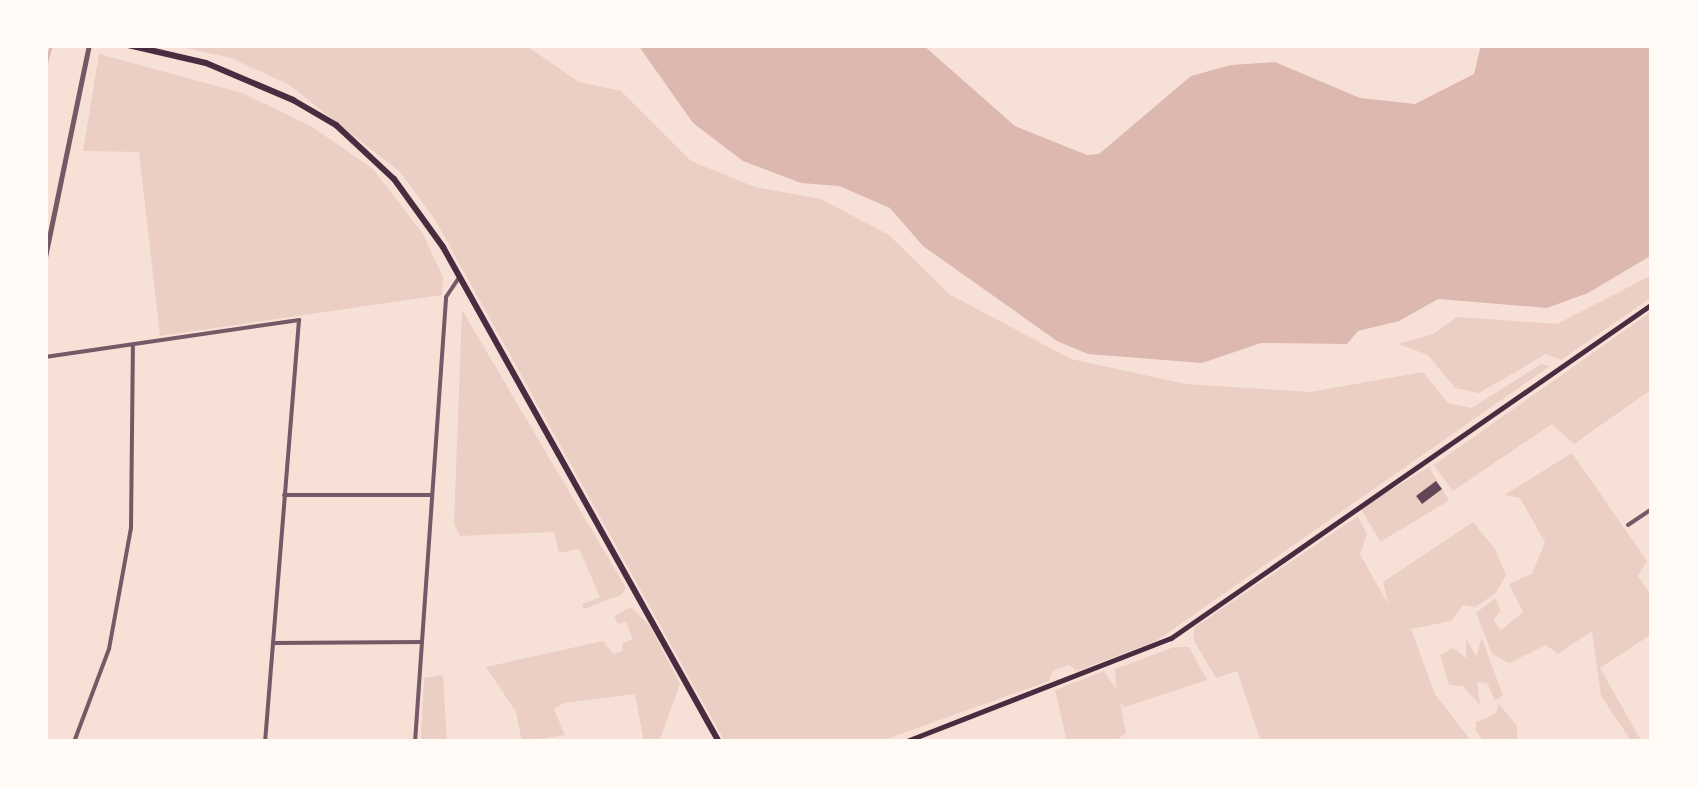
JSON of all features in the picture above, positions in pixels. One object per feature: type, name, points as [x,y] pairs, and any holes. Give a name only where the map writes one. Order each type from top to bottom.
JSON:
[{"type":"highway","points":[[128,45],[230,72],[336,126],[406,193],[460,278],[719,742]]},
{"type":"main road","points":[[904,742],[1171,638],[1652,304]]},
{"type":"street","points":[[45,257],[89,45]]},
{"type":"street","points":[[415,742],[446,297],[460,278]]},
{"type":"street","points":[[45,358],[299,320],[265,742]]},
{"type":"street","points":[[74,742],[109,648],[131,528],[133,345]]},
{"type":"street","points":[[284,495],[432,496]]},
{"type":"street","points":[[1628,525],[1652,509]]},
{"type":"street","points":[[273,644],[422,642]]},
{"type":"shaded area","points":[[172,45],[525,45],[579,82],[621,91],[691,161],[755,187],[821,199],[889,235],[949,294],[1071,359],[1186,384],[1310,392],[1423,372],[1448,403],[1472,408],[1541,364],[1550,366],[1156,641],[1077,671],[1069,665],[1053,671],[1049,681],[881,741],[725,742],[434,218],[400,172],[288,84],[231,58]]},
{"type":"shaded area","points":[[638,45],[923,45],[1015,126],[1087,155],[1099,154],[1191,76],[1231,65],[1275,62],[1360,98],[1415,104],[1474,74],[1481,45],[1652,45],[1652,255],[1588,293],[1547,308],[1438,299],[1399,321],[1358,331],[1347,344],[1261,343],[1202,363],[1088,354],[1057,341],[923,246],[890,208],[839,186],[801,183],[743,161],[693,123]]},
{"type":"shaded area","points":[[99,54],[242,93],[311,126],[373,169],[423,234],[443,277],[442,295],[160,336],[139,152],[83,151]]},
{"type":"shaded area","points":[[1652,275],[1652,297],[1561,360],[1546,354],[1479,393],[1455,388],[1428,355],[1398,344],[1433,334],[1457,317],[1557,324]]},
{"type":"shaded area","points":[[462,310],[626,588],[621,595],[584,609],[582,604],[600,597],[579,549],[559,553],[554,532],[460,536],[454,524]]},
{"type":"shaded area","points":[[1652,311],[1652,389],[1574,444],[1552,424],[1453,491],[1434,465]]},
{"type":"shaded area","points":[[1572,453],[1647,561],[1638,576],[1652,597],[1652,634],[1600,668],[1642,742],[1632,742],[1601,696],[1592,631],[1558,654],[1546,645],[1509,663],[1492,654],[1476,613],[1495,598],[1501,611],[1493,620],[1501,630],[1523,612],[1509,584],[1532,574],[1545,542],[1520,498],[1504,495]]},
{"type":"shaded area","points":[[1429,467],[1449,500],[1381,542],[1360,508]]},
{"type":"shaded area","points":[[1358,516],[1367,534],[1360,554],[1388,604],[1383,582],[1473,522],[1495,549],[1506,575],[1495,594],[1475,607],[1463,605],[1451,621],[1411,629],[1435,694],[1472,742],[1261,742],[1237,671],[1216,678],[1193,639],[1195,627]]},
{"type":"shaded area","points":[[631,607],[650,626],[680,684],[659,742],[644,742],[635,694],[564,703],[554,709],[565,735],[522,742],[516,712],[486,667],[603,641],[613,654],[623,651],[622,644],[633,639],[626,622],[618,624],[614,616]]},
{"type":"shaded area","points":[[1482,638],[1503,696],[1495,700],[1487,683],[1477,682],[1480,705],[1463,686],[1449,685],[1440,655],[1453,648],[1466,658],[1466,639],[1476,656]]},
{"type":"shaded area","points":[[1174,647],[1189,647],[1207,680],[1125,707],[1120,703],[1126,733],[1114,742],[1067,742],[1055,690],[1104,671],[1116,689],[1115,669]]},
{"type":"shaded area","points":[[443,675],[447,742],[421,742],[424,678]]},
{"type":"shaded area","points":[[1499,704],[1517,726],[1517,742],[1484,742],[1476,731],[1476,722],[1495,714]]},
{"type":"building","points":[[1436,481],[1442,489],[1422,504],[1416,496]]},
{"type":"waterway","points":[[45,67],[51,45]]}]
